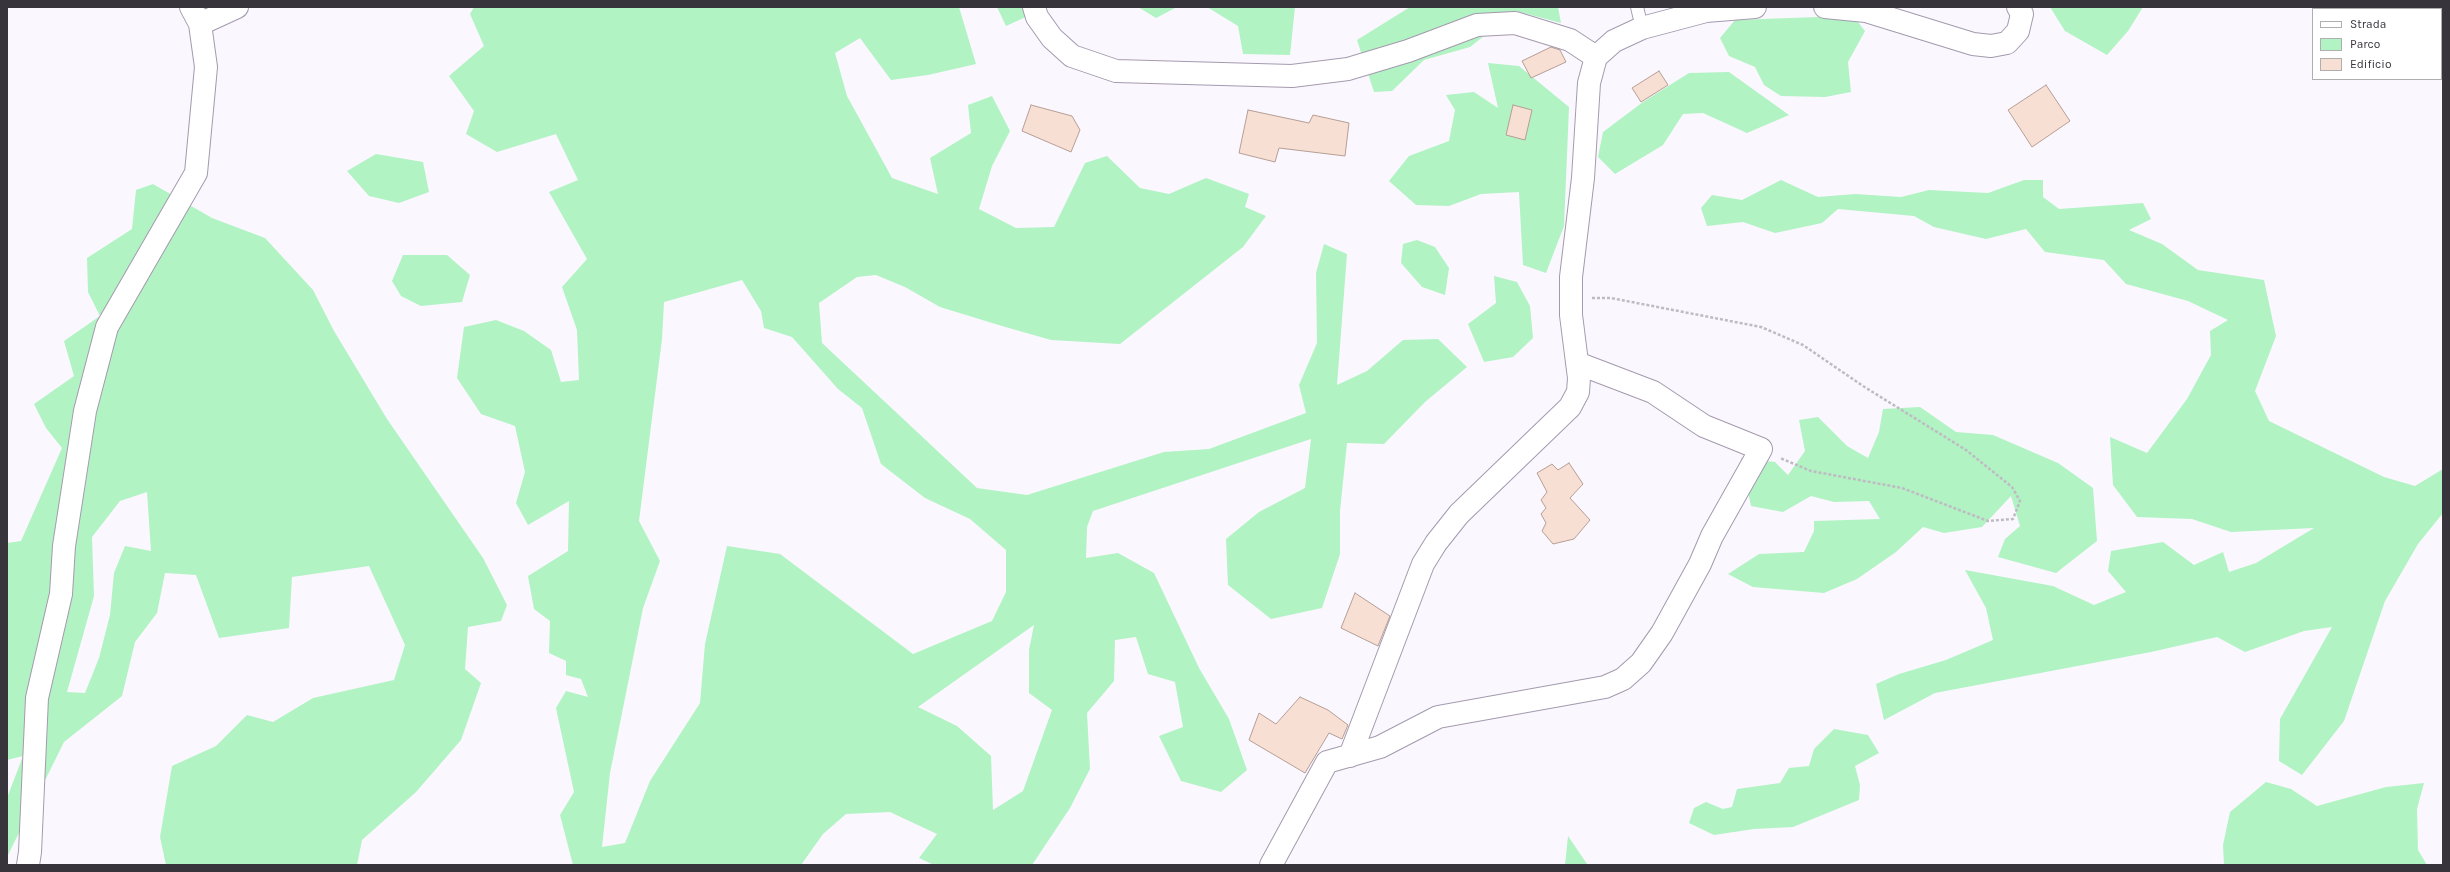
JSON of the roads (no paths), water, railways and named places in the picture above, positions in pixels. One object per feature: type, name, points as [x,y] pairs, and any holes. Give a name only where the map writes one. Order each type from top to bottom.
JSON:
[{"type":"street","points":[[28,865],[30,852],[37,698],[61,594],[64,546],[85,411],[107,327],[196,174],[206,67],[195,16],[237,7]]},
{"type":"street","points":[[1034,7],[1037,17],[1052,38],[1072,56],[1116,71],[1292,76],[1348,69],[1408,51],[1477,25],[1515,23],[1570,40],[1596,57]]},
{"type":"street","points":[[1350,756],[1424,564],[1436,543],[1458,514],[1570,407],[1578,392],[1577,363],[1571,315],[1571,277],[1583,178],[1589,83],[1596,57],[1614,41],[1642,28],[1706,11],[1754,7]]},
{"type":"street","points":[[1825,7],[1866,11],[1973,44],[1991,46],[2007,43],[2018,31],[2022,14],[2018,7]]},
{"type":"street","points":[[1271,865],[1327,762],[1380,747],[1438,717],[1605,687],[1623,678],[1641,663],[1662,633],[1700,564],[1712,536],[1761,450],[1704,426],[1653,392],[1577,363]]},
{"type":"lane","points":[[1637,7],[1642,28]]}]
